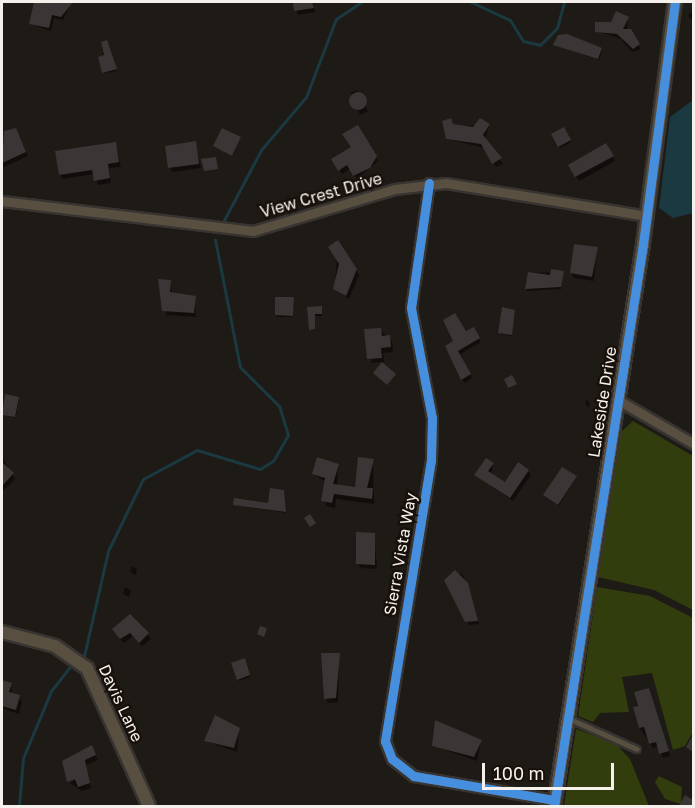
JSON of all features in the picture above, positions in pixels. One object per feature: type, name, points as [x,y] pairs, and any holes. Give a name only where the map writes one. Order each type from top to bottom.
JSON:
[{"type":"street","name":"Lakeside Drive","points":[[555,803],[647,216],[675,2]]},
{"type":"street","name":"View Crest Drive","points":[[2,201],[253,231],[429,183],[647,216]]},
{"type":"street","name":"Sierra Vista Way","points":[[429,183],[411,308],[432,418],[431,460],[385,741],[392,759],[414,776],[555,803]]},
{"type":"street","points":[[618,400],[693,444]]},
{"type":"street","name":"Davis Lane","points":[[2,632],[55,646],[87,668],[149,807]]},
{"type":"lane","points":[[568,718],[637,748]]},
{"type":"green space","points":[[633,421],[693,456],[693,610],[654,590],[598,577],[621,432]]},
{"type":"green space","points":[[597,587],[650,596],[693,618],[693,732],[685,746],[673,750],[652,673],[622,677],[629,712],[600,713],[593,722],[578,716]]},
{"type":"green space","points":[[576,729],[616,744],[630,759],[649,806],[564,806]]},
{"type":"green space","points":[[659,776],[682,787],[681,804],[665,799],[655,782]]},
{"type":"water","points":[[693,100],[693,213],[673,218],[659,208],[670,117]]},
{"type":"building","points":[[34,2],[73,2],[61,17],[52,15],[49,28],[29,24]]},
{"type":"building","points":[[293,2],[312,2],[314,8],[294,11]]},
{"type":"building","points":[[616,11],[629,17],[623,29],[631,29],[640,44],[633,49],[617,34],[595,32],[595,22],[611,22]]},
{"type":"building","points":[[567,34],[602,48],[598,59],[553,45],[558,35]]},
{"type":"building","points":[[107,40],[117,69],[102,73],[98,57],[104,55],[101,42]]},
{"type":"building","points":[[358,92],[364,95],[367,101],[364,107],[358,110],[352,107],[349,101],[352,95]]},
{"type":"building","points":[[451,118],[453,124],[473,127],[480,118],[490,124],[483,135],[502,158],[492,164],[481,144],[446,139],[442,121]]},
{"type":"building","points":[[358,125],[377,156],[370,168],[353,176],[347,165],[338,171],[331,159],[351,147],[342,134]]},
{"type":"building","points":[[564,127],[571,140],[558,147],[551,134]]},
{"type":"building","points":[[16,128],[26,152],[2,163],[4,131]]},
{"type":"building","points":[[222,128],[241,137],[232,156],[213,146]]},
{"type":"building","points":[[196,141],[199,164],[168,168],[165,146]]},
{"type":"building","points":[[116,142],[119,162],[108,164],[110,178],[94,181],[92,170],[59,175],[55,151]]},
{"type":"building","points":[[606,143],[614,156],[575,177],[568,165]]},
{"type":"building","points":[[216,157],[218,169],[204,171],[201,159]]},
{"type":"building","points":[[338,240],[357,269],[346,296],[333,289],[339,264],[328,247]]},
{"type":"building","points":[[574,244],[598,247],[592,277],[570,273]]},
{"type":"building","points":[[551,269],[564,271],[561,287],[525,289],[528,272],[550,275]]},
{"type":"building","points":[[158,279],[171,280],[170,292],[196,296],[194,313],[162,311]]},
{"type":"building","points":[[275,297],[294,297],[293,316],[275,315]]},
{"type":"building","points":[[322,306],[322,314],[315,314],[315,329],[309,330],[307,307]]},
{"type":"building","points":[[502,307],[515,310],[512,335],[498,333]]},
{"type":"building","points":[[455,313],[466,331],[474,327],[480,338],[458,351],[471,374],[461,380],[445,346],[453,341],[443,320]]},
{"type":"building","points":[[381,328],[382,336],[390,335],[391,347],[381,348],[382,358],[367,359],[364,329]]},
{"type":"building","points":[[382,362],[396,374],[387,385],[373,373]]},
{"type":"building","points":[[512,375],[517,384],[508,388],[504,379]]},
{"type":"building","points":[[5,394],[19,397],[15,417],[2,415]]},
{"type":"building","points":[[317,457],[339,464],[333,484],[355,487],[358,457],[374,459],[367,488],[373,488],[372,499],[334,494],[332,503],[321,501],[325,478],[312,474]]},
{"type":"building","points":[[486,458],[494,463],[488,471],[505,482],[518,462],[529,470],[510,498],[474,475]]},
{"type":"building","points":[[2,462],[14,473],[2,486]]},
{"type":"building","points":[[562,467],[577,476],[558,505],[543,495]]},
{"type":"building","points":[[270,488],[284,490],[286,512],[233,505],[234,498],[268,503]]},
{"type":"building","points":[[310,514],[316,523],[310,527],[304,518]]},
{"type":"building","points":[[356,532],[375,533],[375,565],[356,564]]},
{"type":"building","points":[[455,570],[468,583],[478,621],[465,622],[444,580]]},
{"type":"building","points":[[130,614],[149,633],[139,643],[130,633],[120,639],[112,629]]},
{"type":"building","points":[[260,626],[267,628],[264,637],[257,634]]},
{"type":"building","points":[[321,653],[340,653],[336,698],[324,699]]},
{"type":"building","points":[[245,658],[250,675],[237,680],[231,663]]},
{"type":"building","points":[[2,680],[12,683],[9,692],[20,695],[16,710],[2,706]]},
{"type":"building","points":[[649,688],[669,751],[659,754],[656,742],[649,744],[644,727],[639,728],[633,707],[638,706],[634,692]]},
{"type":"building","points":[[215,715],[240,728],[234,748],[204,741]]},
{"type":"building","points":[[435,720],[482,740],[474,757],[432,746]]},
{"type":"building","points":[[693,735],[693,752],[686,747]]},
{"type":"building","points":[[92,745],[96,755],[85,760],[90,783],[78,787],[75,779],[67,782],[62,761]]},
{"type":"building","points":[[685,795],[693,800],[693,807],[678,807]]},
{"type":"waterway","points":[[224,220],[261,150],[306,97],[336,19],[361,2]]},
{"type":"waterway","points":[[471,2],[510,20],[523,41],[540,45],[557,28],[564,2]]},
{"type":"waterway","points":[[84,656],[108,551],[143,479],[197,450],[260,469],[273,461],[288,435],[279,406],[240,367],[215,239]]},
{"type":"waterway","points":[[19,806],[23,758],[51,691],[73,663]]},
{"type":"cycle path","points":[[554,806],[643,244],[675,2]]},
{"type":"cycle path","points":[[429,183],[411,308],[432,418],[431,460],[385,741],[392,759],[414,776],[555,800]]}]
